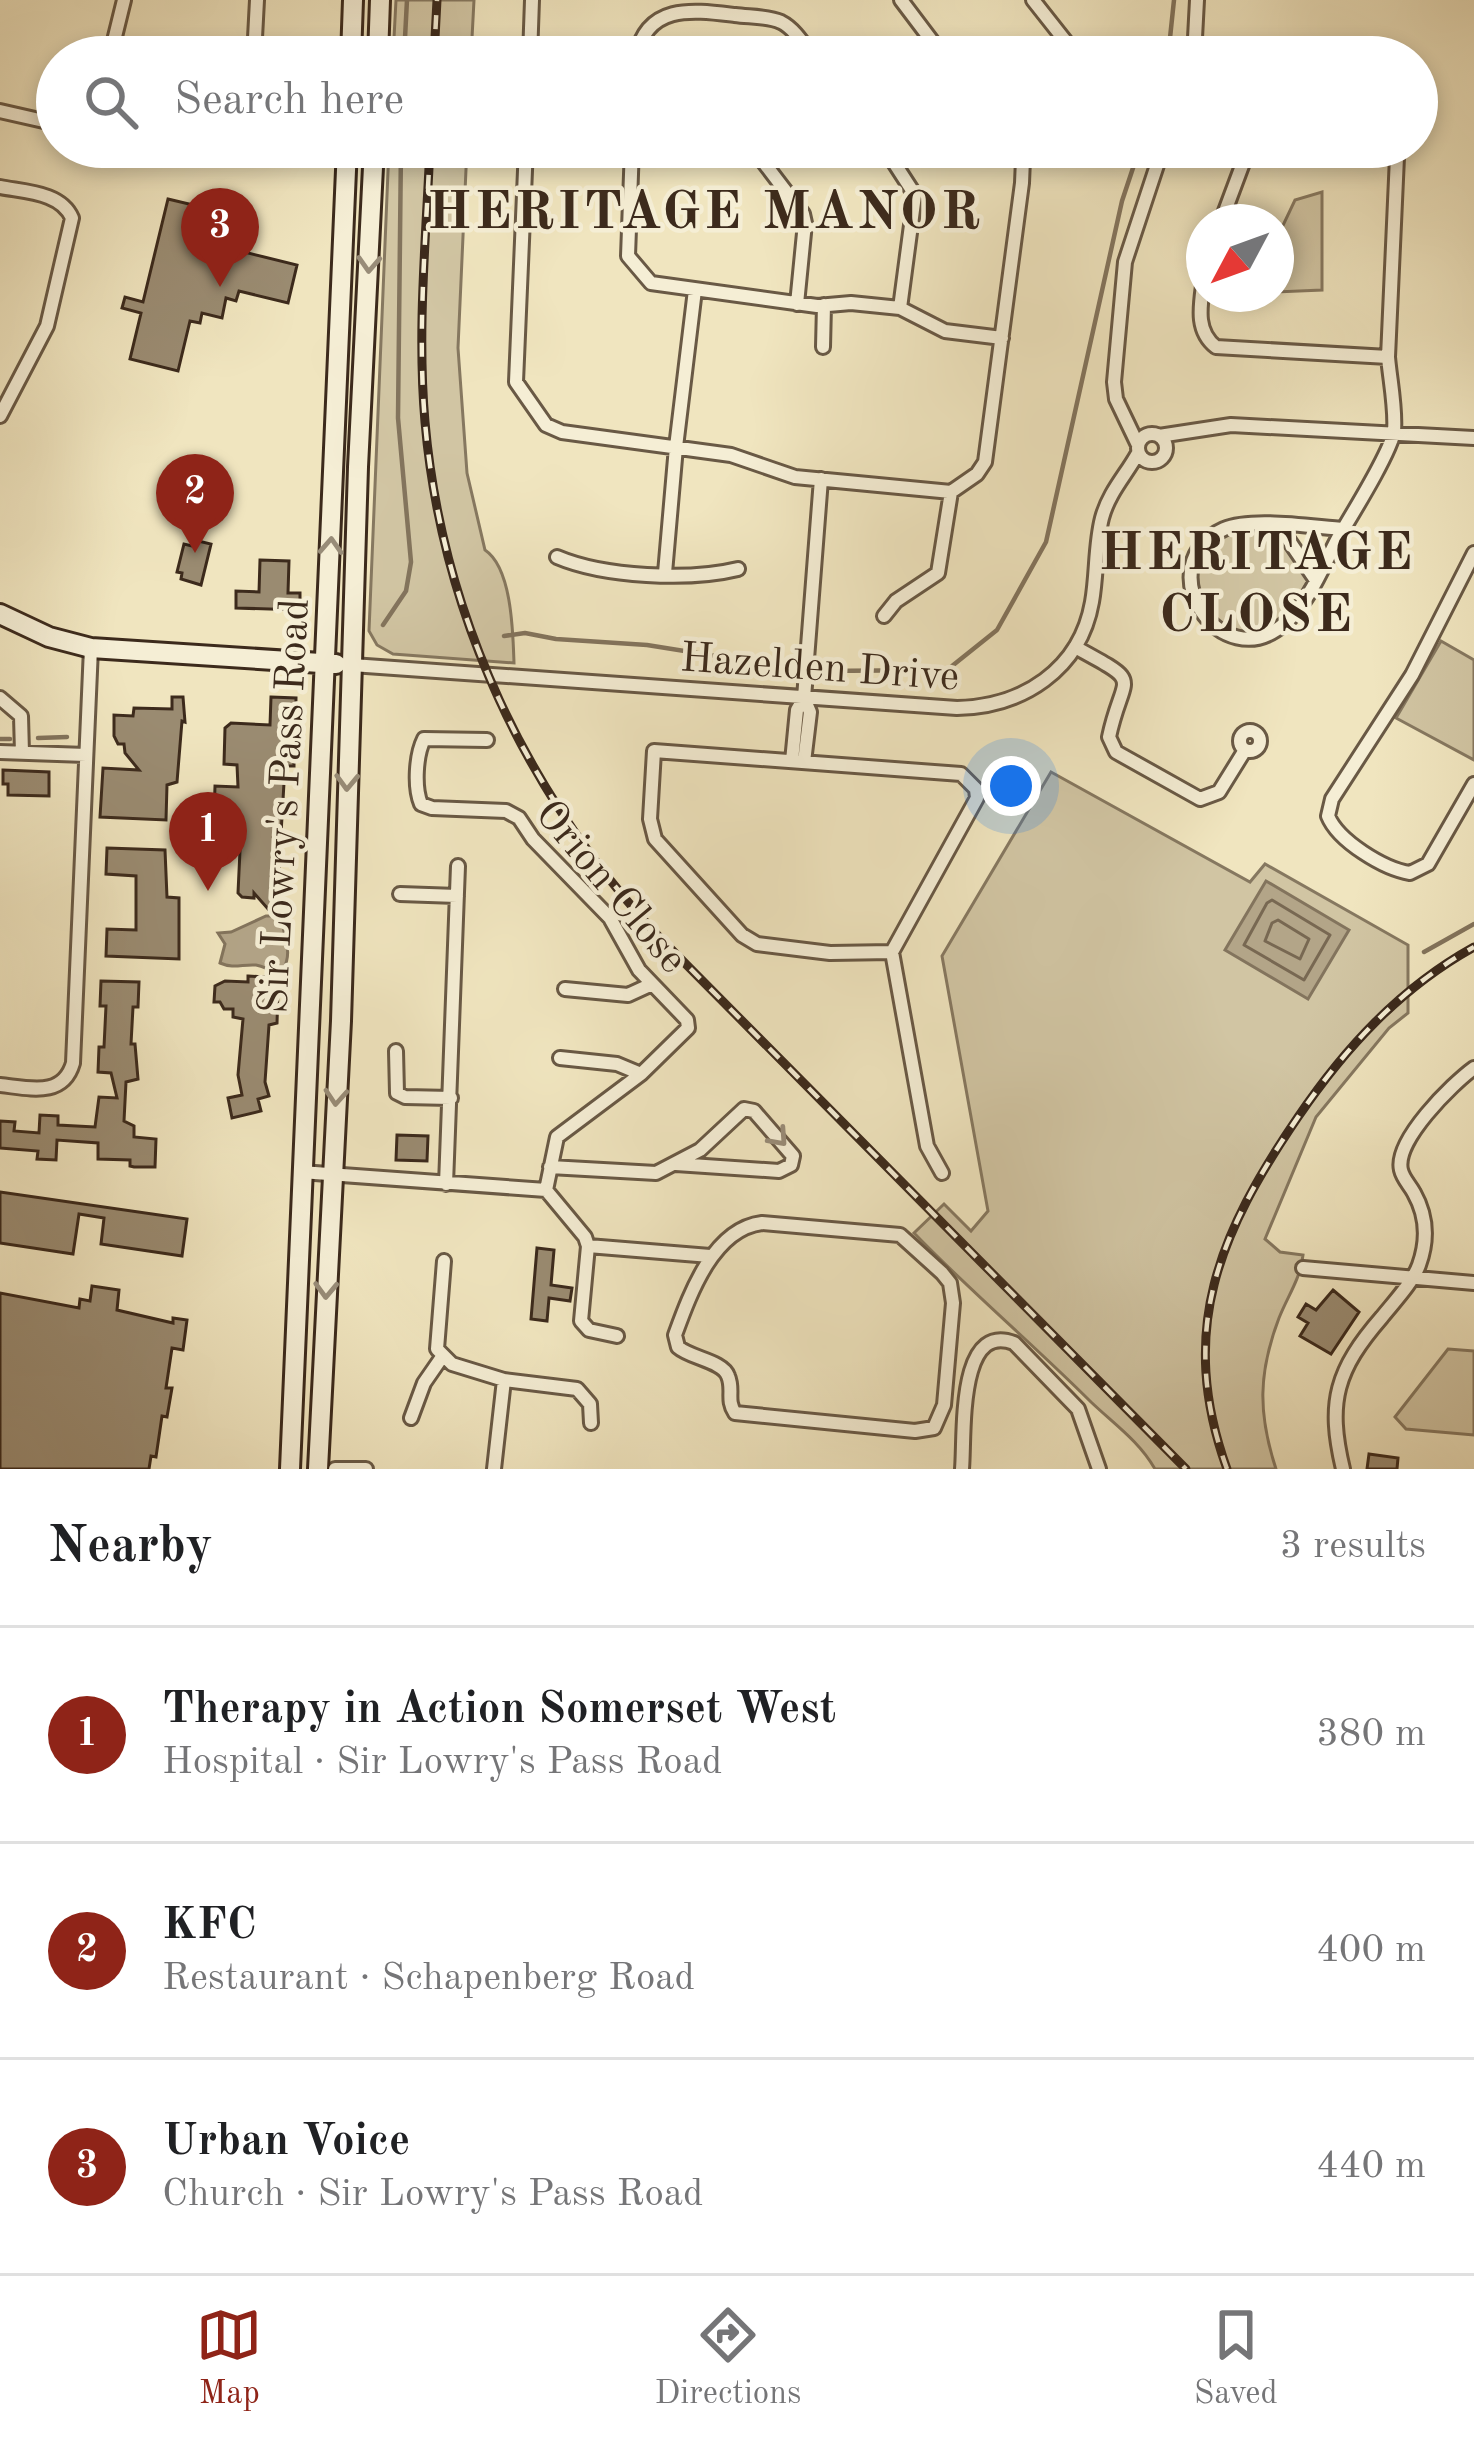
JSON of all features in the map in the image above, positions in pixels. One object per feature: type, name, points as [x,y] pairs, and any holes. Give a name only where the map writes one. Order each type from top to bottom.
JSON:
[{"type":"main road","points":[[352,36],[353,0]]},
{"type":"main road","points":[[379,36],[380,0]]},
{"type":"main road","name":"Sir Lowry's Pass Road","points":[[290,1469],[346,168]]},
{"type":"main road","name":"Sir Lowry's Pass Road","points":[[318,1469],[373,168]]},
{"type":"main road","points":[[0,614],[38,633],[91,648],[352,665]]},
{"type":"street","points":[[115,36],[124,0]]},
{"type":"street","points":[[255,36],[257,0]]},
{"type":"street","points":[[531,36],[532,0]]},
{"type":"street","points":[[901,0],[928,36]]},
{"type":"street","points":[[1033,0],[1061,36]]},
{"type":"street","points":[[1195,36],[1197,0]]},
{"type":"street","points":[[644,36],[671,13],[688,9],[783,23],[794,36]]},
{"type":"street","points":[[0,111],[36,119]]},
{"type":"street","points":[[525,168],[516,382],[546,425],[562,432],[731,454],[776,473],[951,492],[977,474],[985,462],[1023,168]]},
{"type":"street","points":[[631,168],[628,256],[651,284],[797,304],[900,308],[945,331],[1002,338]]},
{"type":"street","points":[[767,168],[806,223],[797,304]]},
{"type":"street","points":[[898,168],[915,195],[900,308]]},
{"type":"street","points":[[1156,168],[1125,262],[1114,382],[1116,399],[1128,422],[1156,462],[1184,434]]},
{"type":"street","points":[[1228,204],[1241,168]]},
{"type":"street","points":[[1344,529],[1243,525],[1225,529],[1208,540],[1192,570],[1190,588],[1197,608],[1211,625],[1228,635],[1262,637],[1282,626],[1299,608],[1344,529],[1394,434],[1388,358],[1397,168]]},
{"type":"street","points":[[0,187],[57,200],[72,218],[46,326],[0,416]]},
{"type":"street","points":[[665,573],[695,290]]},
{"type":"street","points":[[824,304],[824,346]]},
{"type":"street","points":[[1201,312],[1203,335],[1216,347],[1388,358]]},
{"type":"street","name":"Hazelden Drive","points":[[352,665],[957,709],[994,706],[1045,682],[1075,647],[1089,616],[1103,516],[1115,486],[1146,446],[1232,425],[1474,438]]},
{"type":"street","points":[[1146,446],[1166,450]]},
{"type":"street","points":[[798,761],[797,710],[804,698],[821,479]]},
{"type":"street","points":[[884,616],[896,601],[941,568],[951,492]]},
{"type":"street","points":[[1279,526],[1315,579]]},
{"type":"street","points":[[1474,553],[1412,675],[1332,799],[1329,822],[1389,866],[1410,873],[1428,864],[1474,784]]},
{"type":"street","points":[[557,557],[598,568],[665,573],[708,575],[738,568]]},
{"type":"street","points":[[1075,647],[1118,670],[1124,679],[1125,694],[1109,737],[1116,752],[1200,799],[1219,792],[1245,750]]},
{"type":"street","points":[[0,1085],[50,1089],[66,1080],[72,1069],[91,648]]},
{"type":"street","points":[[0,698],[21,716],[22,753]]},
{"type":"street","name":"Orion Close","points":[[487,740],[424,739],[420,746],[421,804],[506,811],[519,818],[533,839],[610,918],[639,970],[688,1024],[687,1031],[641,1075],[557,1137],[546,1190]]},
{"type":"street","points":[[892,952],[830,953],[757,944],[742,935],[655,839],[650,819],[654,751],[961,774],[976,789],[972,813],[892,952],[928,1146],[942,1173]]},
{"type":"street","points":[[0,752],[86,755]]},
{"type":"street","points":[[446,1184],[458,866]]},
{"type":"street","points":[[400,894],[457,896]]},
{"type":"street","points":[[565,989],[628,995],[652,984]]},
{"type":"street","points":[[396,1051],[397,1093],[451,1098]]},
{"type":"street","points":[[560,1058],[617,1064],[641,1075]]},
{"type":"street","points":[[1343,1469],[1334,1431],[1334,1399],[1363,1339],[1419,1268],[1426,1229],[1423,1209],[1401,1173],[1402,1149],[1457,1080],[1474,1068]]},
{"type":"street","points":[[550,1167],[643,1174],[700,1150],[744,1109],[754,1111],[793,1156],[790,1165],[779,1171],[676,1164]]},
{"type":"street","points":[[301,1172],[546,1190],[588,1246],[581,1321],[589,1330],[617,1336]]},
{"type":"street","points":[[588,1246],[710,1256],[753,1223],[900,1235],[942,1273],[953,1293],[939,1423],[927,1431],[915,1431],[735,1413],[729,1406],[729,1379],[724,1369],[683,1352],[675,1341],[710,1256]]},
{"type":"street","points":[[444,1262],[435,1340],[442,1357],[504,1380],[577,1389],[590,1404],[591,1423]]},
{"type":"street","points":[[1303,1268],[1474,1283]]},
{"type":"street","points":[[962,1469],[973,1358],[986,1343],[1007,1340],[1078,1408],[1099,1469]]},
{"type":"street","points":[[411,1418],[424,1383],[442,1357]]},
{"type":"street","points":[[494,1469],[504,1380]]},
{"type":"street","points":[[335,1469],[367,1469]]},
{"type":"shaded area","points":[[396,0],[474,0],[472,36],[394,36]]},
{"type":"shaded area","points":[[388,168],[466,168],[458,348],[467,473],[485,550],[506,586],[514,663],[393,654],[377,645],[369,631]]},
{"type":"shaded area","points":[[1322,192],[1322,290],[1294,291],[1295,200]]},
{"type":"shaded area","points":[[1275,521],[1311,576],[1284,622],[1261,635],[1231,634],[1194,603],[1185,584],[1187,567],[1211,532],[1225,522]]},
{"type":"shaded area","points":[[1441,641],[1474,660],[1474,760],[1396,718]]},
{"type":"shaded area","points":[[1051,772],[1250,882],[1265,864],[1408,945],[1408,1013],[1389,1028],[1316,1117],[1265,1239],[1280,1252],[1303,1255],[1272,1338],[1264,1375],[1266,1430],[1276,1469],[1155,1469],[1126,1433],[914,1233],[944,1204],[971,1231],[988,1211],[942,956]]},
{"type":"shaded area","points":[[1448,1349],[1474,1351],[1474,1435],[1406,1429],[1395,1417]]},
{"type":"water","points":[[1266,881],[1349,930],[1308,999],[1225,950]]},
{"type":"water","points":[[266,916],[282,916],[288,950],[283,970],[220,963],[225,944],[218,933]]},
{"type":"building","points":[[168,199],[227,213],[225,221],[231,223],[227,237],[250,243],[248,253],[297,265],[288,303],[239,291],[236,301],[226,298],[222,318],[202,313],[200,323],[190,321],[178,371],[130,359],[141,313],[122,308],[125,297],[143,302]]},
{"type":"building","points":[[194,540],[211,544],[201,585],[181,579],[182,573],[177,572],[184,544],[192,546]]},
{"type":"building","points":[[260,560],[289,561],[288,593],[300,593],[300,610],[236,608],[236,591],[259,592]]},
{"type":"building","points":[[172,697],[183,697],[185,722],[177,782],[167,785],[166,820],[100,817],[103,768],[139,770],[114,736],[114,715],[133,716],[134,708],[172,709]]},
{"type":"building","points":[[271,697],[296,698],[295,745],[299,750],[294,766],[285,766],[276,918],[254,893],[254,898],[238,893],[241,829],[228,829],[229,818],[214,817],[215,786],[238,787],[237,765],[224,764],[225,728],[231,723],[270,725]]},
{"type":"building","points":[[3,770],[49,772],[49,796],[8,795]]},
{"type":"building","points":[[107,848],[165,850],[167,897],[179,898],[179,959],[106,956],[107,929],[136,930],[136,876],[106,874]]},
{"type":"building","points":[[248,976],[265,977],[278,992],[277,1023],[269,1025],[265,1082],[269,1096],[258,1099],[261,1111],[232,1118],[228,1098],[242,1095],[238,1075],[243,1019],[214,1002],[215,986],[225,981],[248,982]]},
{"type":"building","points":[[101,981],[139,982],[131,1044],[135,1044],[138,1079],[126,1082],[124,1121],[134,1126],[134,1137],[156,1139],[155,1167],[98,1159],[98,1143],[57,1140],[56,1160],[37,1159],[38,1151],[0,1148],[0,1121],[15,1122],[14,1131],[39,1133],[40,1115],[58,1116],[58,1125],[95,1127],[99,1097],[117,1098],[111,1073],[98,1072],[106,1006],[100,1006]]},
{"type":"building","points":[[397,1135],[428,1136],[427,1161],[396,1160]]},
{"type":"building","points":[[0,1192],[187,1219],[182,1256],[101,1244],[104,1218],[79,1214],[73,1254],[0,1243]]},
{"type":"building","points":[[537,1248],[554,1250],[551,1285],[572,1288],[570,1301],[549,1298],[547,1321],[531,1319]]},
{"type":"building","points":[[92,1286],[119,1290],[117,1310],[173,1323],[173,1318],[187,1320],[183,1350],[172,1348],[166,1388],[172,1388],[156,1457],[151,1456],[149,1469],[0,1469],[0,1293],[79,1308],[80,1299],[90,1301]]},
{"type":"building","points":[[1333,1290],[1359,1312],[1331,1354],[1300,1336],[1308,1323],[1298,1317],[1306,1304],[1316,1310]]},
{"type":"building","points":[[1369,1454],[1398,1458],[1397,1469],[1367,1469]]},
{"type":"waterway","points":[[405,36],[407,0]]},
{"type":"waterway","points":[[1170,36],[1174,0]]},
{"type":"waterway","points":[[383,625],[406,591],[411,562],[398,418],[401,168]]},
{"type":"waterway","points":[[818,671],[947,670],[997,630],[1046,542],[1133,168]]},
{"type":"waterway","points":[[504,636],[525,633],[647,645],[797,669]]},
{"type":"waterway","points":[[38,738],[67,737]]},
{"type":"waterway","points":[[0,739],[10,739]]},
{"type":"waterway","points":[[1424,952],[1474,924]]},
{"type":"railway","points":[[435,36],[437,0]]},
{"type":"railway","points":[[429,168],[422,353],[435,494],[450,565],[472,634],[532,764],[570,826],[661,939],[1186,1469]]},
{"type":"railway","points":[[1227,1469],[1212,1419],[1207,1327],[1214,1284],[1247,1201],[1298,1117],[1355,1044],[1422,981],[1474,947]]},
{"type":"place","name":"Urban Voice","points":[[220,287]]},
{"type":"place","name":"KFC","points":[[195,553]]},
{"type":"place","name":"Therapy in Action Somerset West","points":[[208,891]]},
{"type":"district","name":"HERITAGE MANOR","points":[[705,209]]},
{"type":"district","name":"HERITAGE CLOSE","points":[[1257,581]]}]
